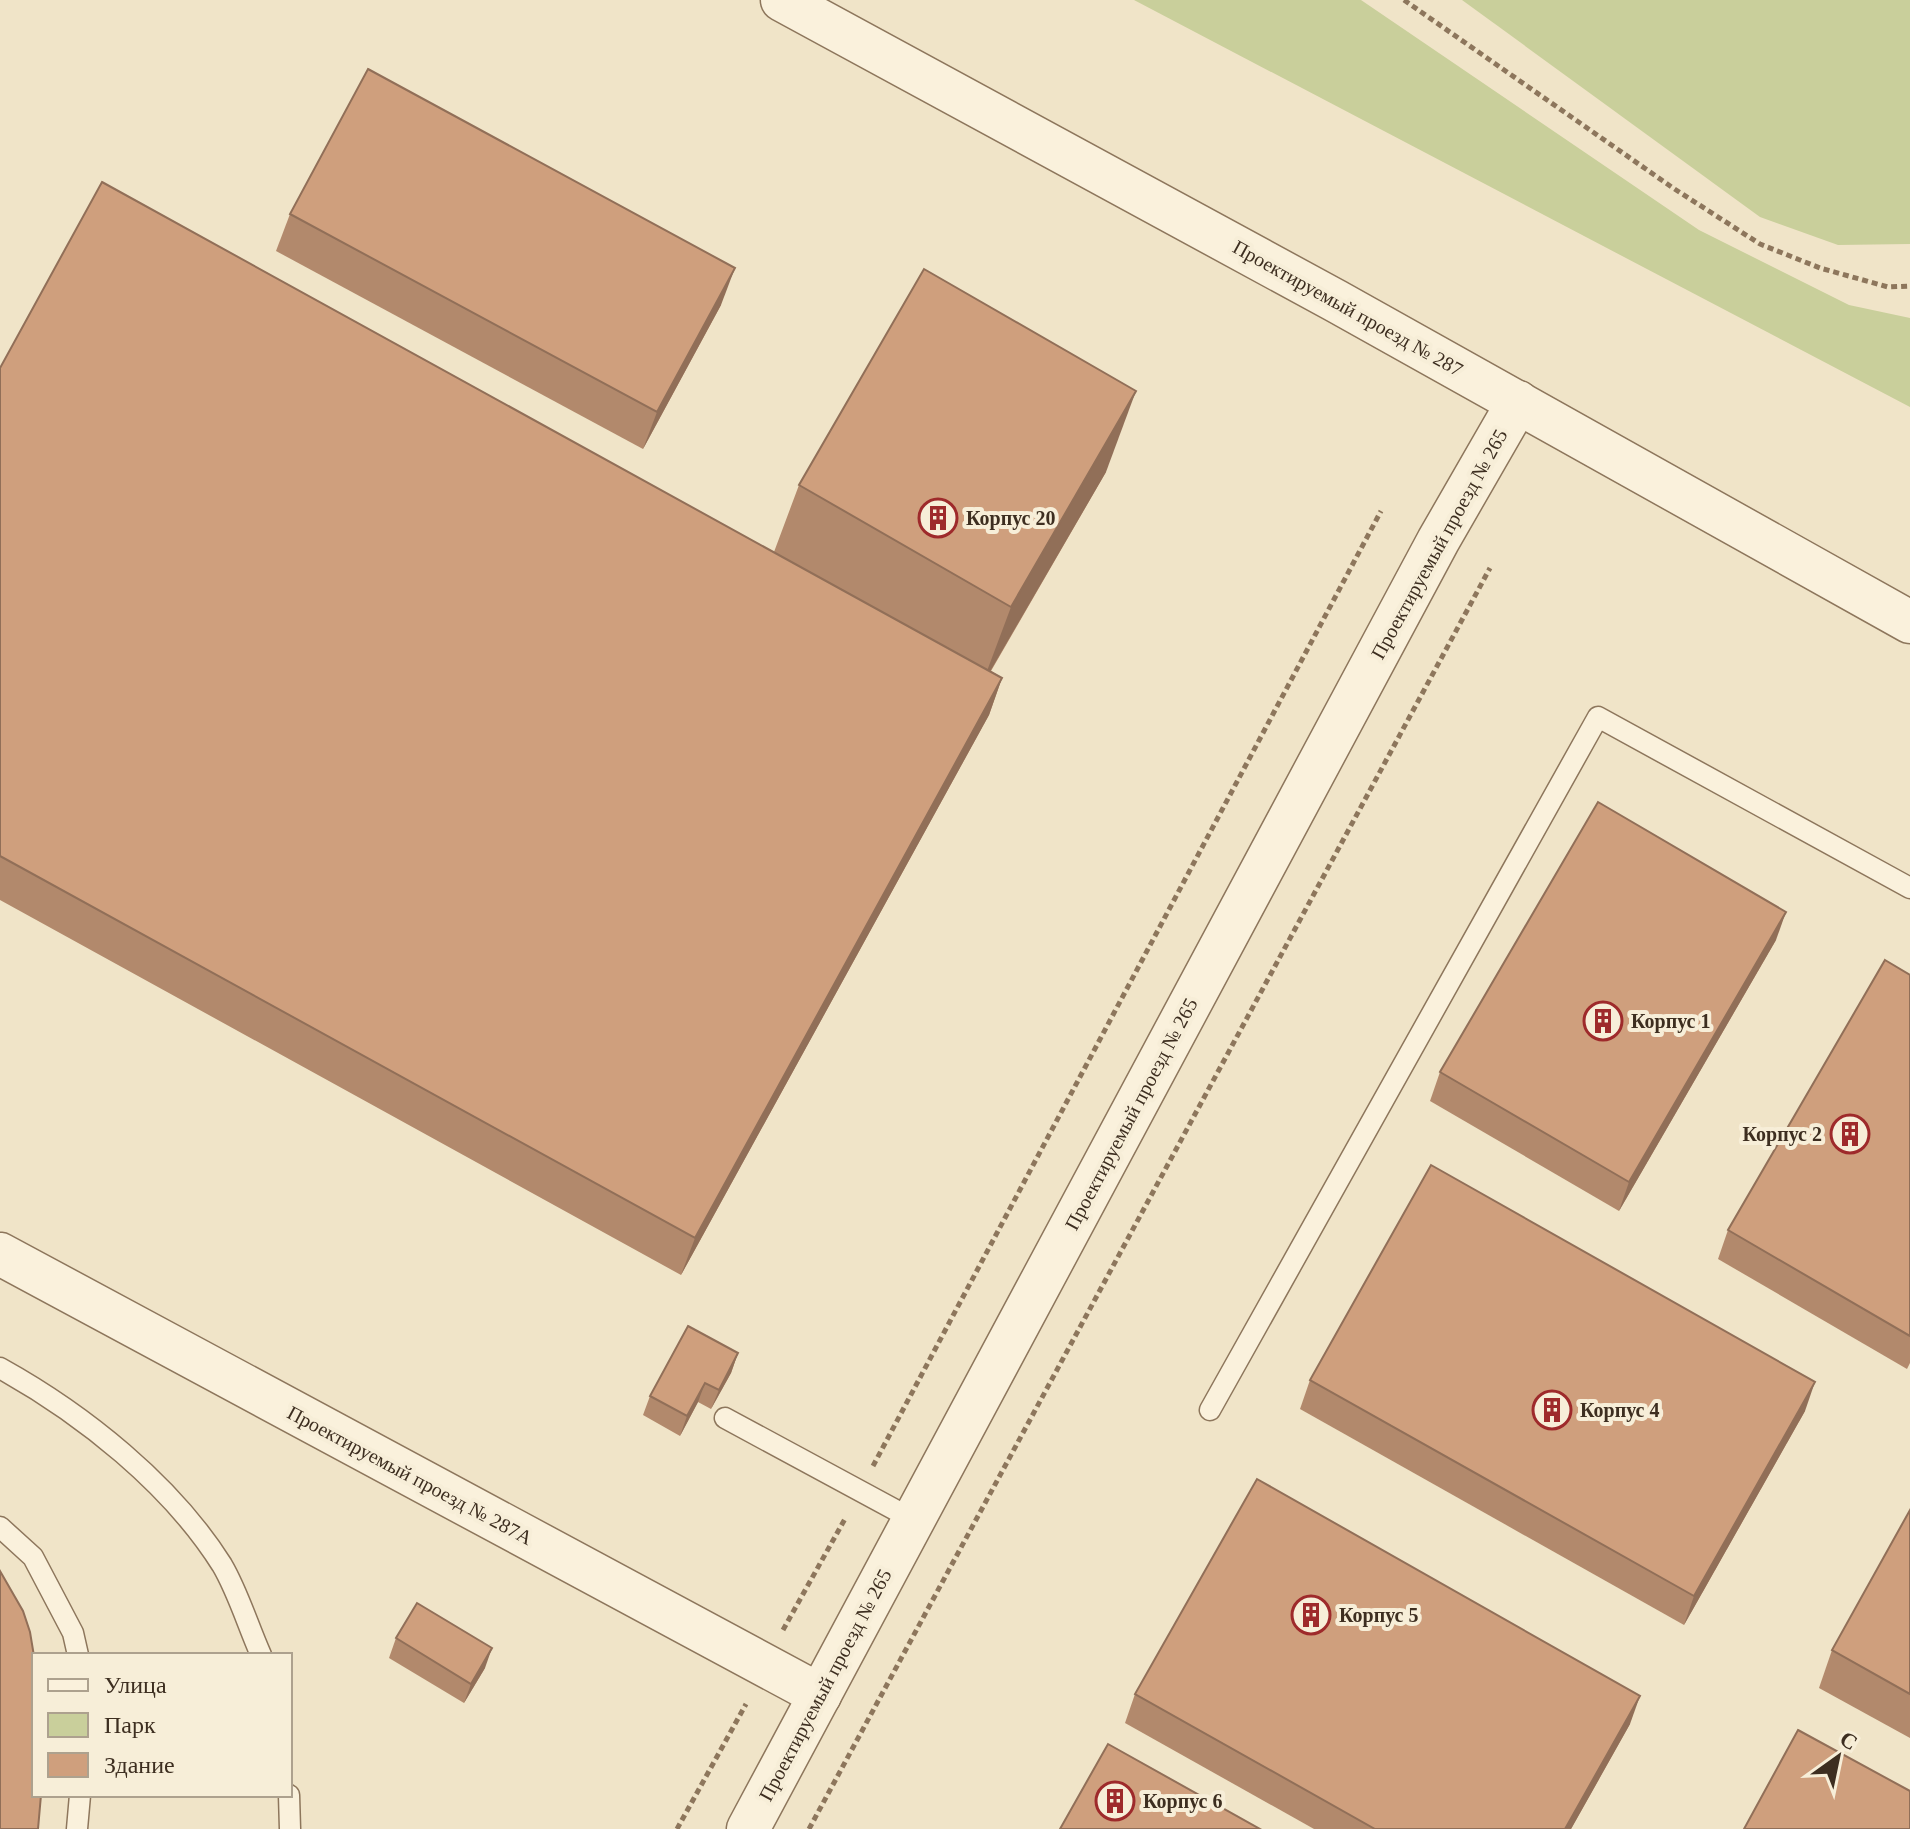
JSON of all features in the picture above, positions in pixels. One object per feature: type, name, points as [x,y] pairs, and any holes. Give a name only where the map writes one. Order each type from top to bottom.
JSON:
[{"type":"street","name":"Проектируемый проезд № 287","points":[[782,0],[1518,402],[1910,622]]},
{"type":"street","name":"Проектируемый проезд № 265","points":[[748,1829],[1432,552],[1518,402]]},
{"type":"street","name":"Проектируемый проезд № 287А","points":[[0,1254],[820,1695]]},
{"type":"lane","points":[[1210,1410],[1598,717],[1910,888]]},
{"type":"lane","points":[[0,1368],[25,1381],[103,1436],[176,1505],[222,1566],[260,1653]]},
{"type":"lane","points":[[725,1418],[914,1520]]},
{"type":"lane","points":[[0,1527],[33,1557],[73,1633],[78,1653]]},
{"type":"lane","points":[[77,1829],[80,1797]]},
{"type":"lane","points":[[289,1797],[290,1829]]},
{"type":"path","points":[[1404,0],[1660,179],[1760,244],[1820,268],[1888,287],[1910,286]]},
{"type":"path","points":[[779,1637],[860,1491],[1381,511]]},
{"type":"path","points":[[809,1829],[1490,568]]},
{"type":"path","points":[[677,1829],[745,1706]]},
{"type":"green space","points":[[1134,0],[1361,0],[1699,230],[1849,305],[1910,318],[1910,407]]},
{"type":"green space","points":[[1462,0],[1910,0],[1910,244],[1838,245],[1760,217]]},
{"type":"building","points":[[368,69],[735,268],[657,412],[290,214]]},
{"type":"building","points":[[102,182],[1002,678],[695,1238],[0,856],[0,368]]},
{"type":"building","name":"Корпус 20","points":[[924,269],[1136,391],[1011,607],[799,485]]},
{"type":"building","name":"Корпус 1","points":[[1598,802],[1786,912],[1629,1182],[1440,1072]]},
{"type":"building","name":"Корпус 2","points":[[1885,960],[1910,975],[1910,1336],[1728,1230]]},
{"type":"building","name":"Корпус 4","points":[[1431,1165],[1815,1382],[1694,1596],[1310,1380]]},
{"type":"building","points":[[688,1326],[738,1353],[719,1390],[705,1383],[687,1416],[650,1396]]},
{"type":"building","name":"Корпус 5","points":[[1257,1479],[1640,1696],[1565,1829],[1375,1829],[1135,1694]]},
{"type":"building","points":[[1910,1510],[1910,1694],[1832,1650]]},
{"type":"building","points":[[0,1571],[23,1611],[30,1632],[34,1653],[32,1797],[41,1797],[38,1829],[0,1829]]},
{"type":"building","points":[[417,1603],[492,1648],[471,1684],[396,1638]]},
{"type":"building","points":[[1798,1730],[1910,1791],[1910,1829],[1744,1829]]},
{"type":"building","points":[[1108,1744],[1260,1829],[1060,1829]]},
{"type":"place","name":"Корпус 20","points":[[938,518]]},
{"type":"place","name":"Корпус 1","points":[[1603,1021]]},
{"type":"place","name":"Корпус 2","points":[[1850,1134]]},
{"type":"place","name":"Корпус 4","points":[[1552,1410]]},
{"type":"place","name":"Корпус 5","points":[[1311,1615]]},
{"type":"place","name":"Корпус 6","points":[[1115,1801]]}]
